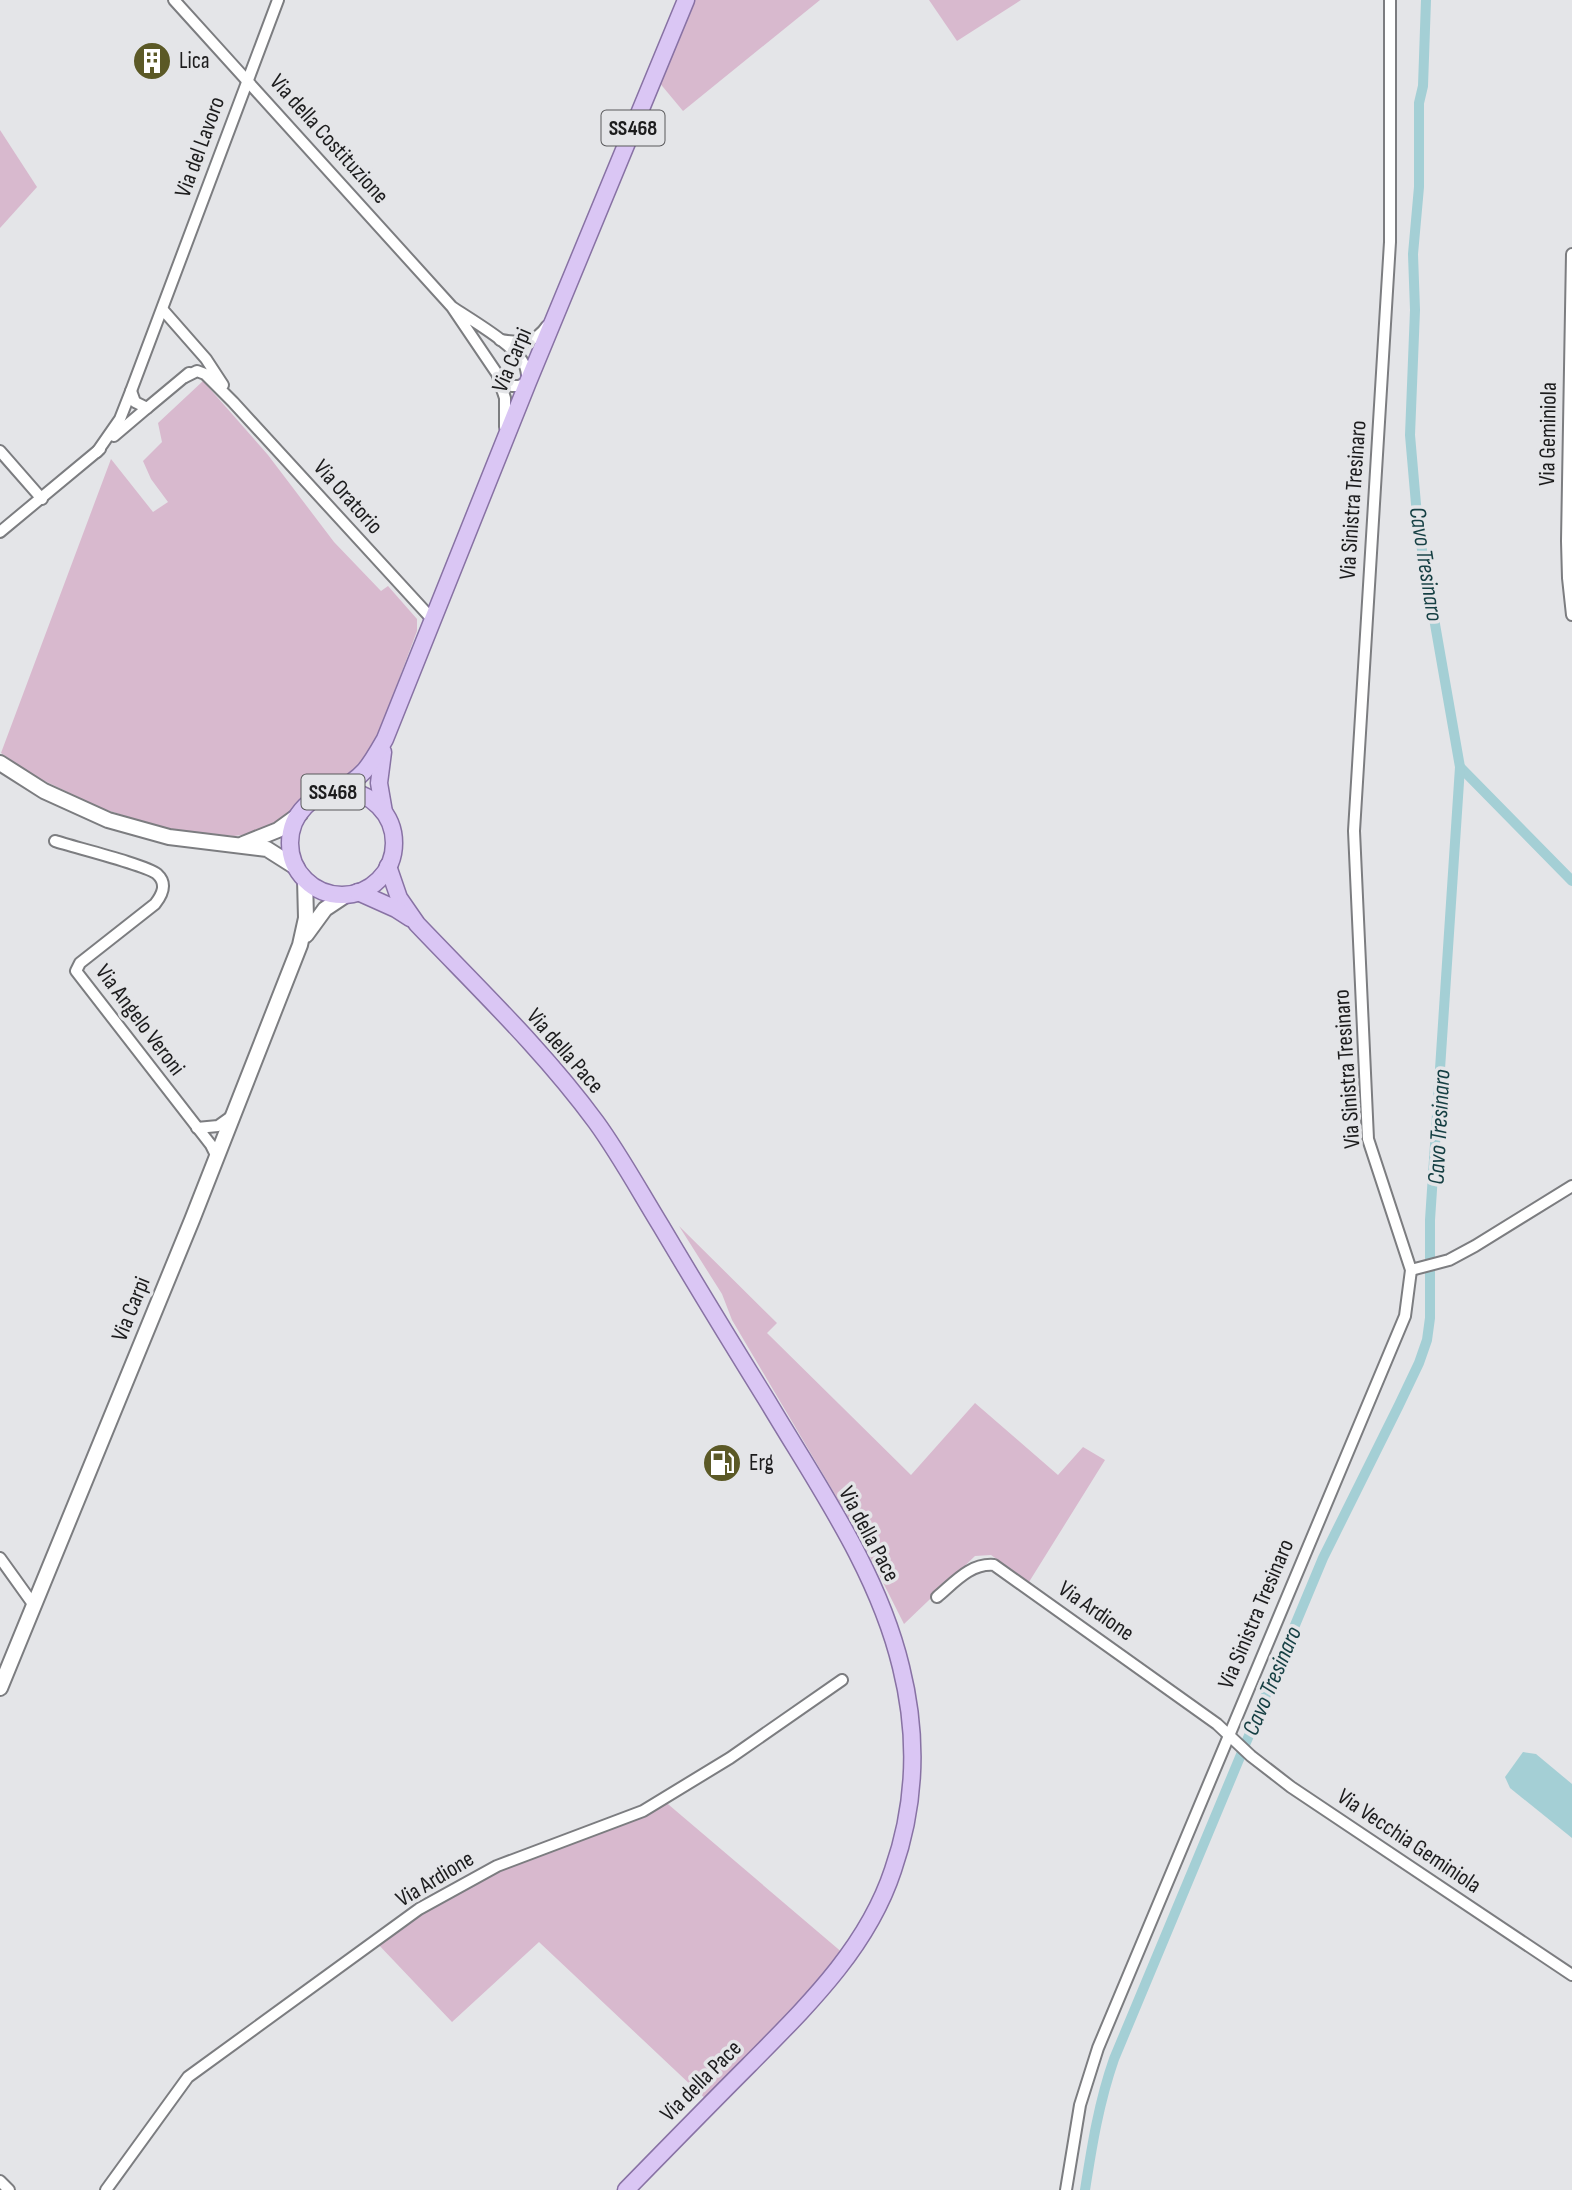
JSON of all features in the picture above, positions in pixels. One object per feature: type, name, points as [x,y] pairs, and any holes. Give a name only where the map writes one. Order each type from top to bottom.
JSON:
[{"type":"main road","name":"Via Carpi","points":[[0,1688],[110,1422],[300,945],[306,918],[301,874],[291,846],[294,824],[309,803],[352,783],[366,771],[385,739],[504,440],[686,0]]},
{"type":"main road","name":"Via Carpi","points":[[300,945],[325,909],[376,882],[388,866],[394,838],[384,812],[379,783],[385,739]]},
{"type":"main road","points":[[0,763],[44,791],[108,820],[169,836],[267,849],[323,891],[352,893]]},
{"type":"main road","name":"SS468","points":[[335,792],[362,795],[384,812]]},
{"type":"main road","points":[[239,845],[278,830],[300,814]]},
{"type":"main road","name":"Via della Pace","points":[[388,866],[399,898],[418,924],[554,1069],[599,1126],[850,1541],[891,1633],[909,1706],[913,1771],[907,1820],[893,1872],[869,1924],[839,1968],[804,2008],[626,2190]]},
{"type":"main road","name":"Via della Pace","points":[[352,893],[396,909],[418,924]]},
{"type":"street","name":"Via della Costituzione","points":[[174,0],[452,307],[498,375],[505,398],[504,440]]},
{"type":"street","name":"Via del Lavoro","points":[[163,310],[278,0]]},
{"type":"street","name":"Via Sinistra Tresinaro","points":[[1066,2190],[1080,2105],[1098,2048],[1405,1316],[1411,1270],[1368,1139],[1354,831],[1390,242],[1390,0]]},
{"type":"street","name":"Via Geminiola","points":[[1572,254],[1567,558],[1572,614]]},
{"type":"street","name":"Via della Costituzione","points":[[452,307],[500,340],[524,363],[528,382]]},
{"type":"street","points":[[500,340],[520,342],[540,336],[559,308]]},
{"type":"street","points":[[97,452],[114,428],[163,310]]},
{"type":"street","name":"Via Oratorio","points":[[163,310],[206,359],[233,402]]},
{"type":"street","points":[[0,533],[206,359]]},
{"type":"street","name":"Via Oratorio","points":[[185,377],[197,371],[205,374],[432,619]]},
{"type":"street","points":[[498,375],[512,386],[528,382]]},
{"type":"street","points":[[131,391],[135,402],[147,408]]},
{"type":"street","points":[[0,451],[42,499]]},
{"type":"street","name":"Via Angelo Veroni","points":[[55,841],[139,866],[157,874],[163,885],[163,892],[155,904],[80,963],[76,971],[211,1145],[216,1157]]},
{"type":"street","points":[[197,1128],[218,1126],[232,1116]]},
{"type":"street","points":[[1411,1270],[1438,1264],[1475,1246],[1572,1186]]},
{"type":"street","points":[[0,1558],[33,1604]]},
{"type":"street","name":"Via Ardione","points":[[937,1597],[973,1567],[994,1565],[1217,1724],[1230,1737]]},
{"type":"street","name":"Via Ardione","points":[[106,2190],[188,2077],[419,1909],[497,1867],[643,1811],[730,1758],[842,1680]]},
{"type":"street","name":"Via Vecchia Geminiola","points":[[1230,1737],[1291,1787],[1572,1975]]},
{"type":"street","points":[[0,2181],[9,2190]]},
{"type":"shaded area","points":[[690,0],[820,0],[683,111],[658,81]]},
{"type":"shaded area","points":[[929,0],[1021,0],[957,41]]},
{"type":"shaded area","points":[[0,130],[37,187],[0,228]]},
{"type":"shaded area","points":[[203,381],[268,455],[334,542],[381,591],[388,586],[417,619],[417,631],[377,738],[364,758],[349,774],[308,795],[277,824],[259,833],[234,836],[165,829],[101,808],[32,775],[1,753],[111,459],[153,512],[168,502],[151,479],[143,461],[162,442],[158,423]]},
{"type":"shaded area","points":[[679,1226],[777,1323],[767,1333],[911,1475],[975,1403],[1058,1475],[1083,1447],[1105,1460],[1029,1582],[991,1555],[975,1556],[904,1624],[859,1535],[732,1320],[722,1294]]},
{"type":"shaded area","points":[[662,1799],[844,1954],[711,2104],[539,1942],[452,2022],[376,1942],[438,1896]]},
{"type":"water","points":[[1523,1752],[1536,1754],[1572,1784],[1572,1838],[1510,1788],[1505,1777]]},
{"type":"waterway","name":"Cavo Tresinaro","points":[[1085,2190],[1100,2107],[1114,2059],[1323,1558],[1399,1405],[1427,1340],[1430,1318],[1430,1220],[1460,767],[1418,527],[1410,435],[1415,310],[1413,254],[1419,187],[1419,103],[1423,86],[1426,0]]},
{"type":"waterway","points":[[1460,767],[1572,881]]},
{"type":"place","name":"Lica","points":[[152,61]]},
{"type":"place","name":"Erg","points":[[722,1463]]}]
